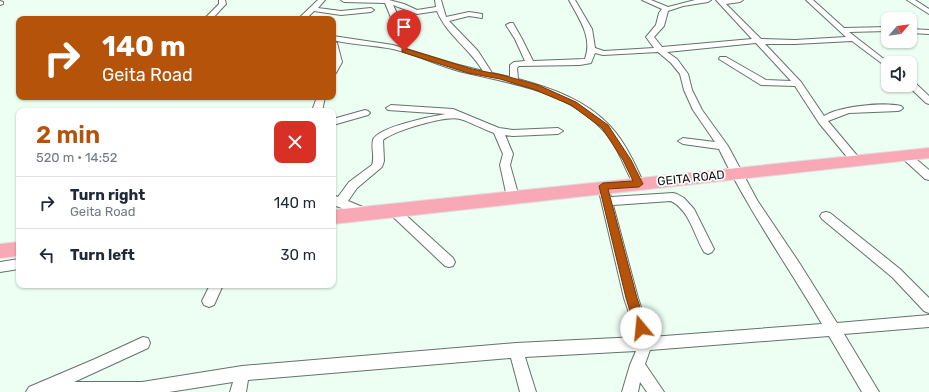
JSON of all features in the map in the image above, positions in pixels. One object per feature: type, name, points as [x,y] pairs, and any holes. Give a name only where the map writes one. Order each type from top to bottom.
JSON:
[{"type":"highway","name":"GEITA ROAD","points":[[336,206],[368,214],[513,197],[605,194],[639,184],[929,153]]},
{"type":"highway","points":[[0,251],[16,250]]},
{"type":"street","points":[[210,16],[223,4],[222,0]]},
{"type":"street","points":[[305,16],[322,0]]},
{"type":"street","points":[[344,0],[388,2],[402,5],[413,11],[439,10]]},
{"type":"street","points":[[438,0],[439,10],[444,20],[462,42],[474,52],[490,74]]},
{"type":"street","points":[[514,80],[513,67],[517,64],[571,64],[586,62],[590,57],[591,40],[585,22],[572,0]]},
{"type":"street","points":[[645,0],[668,9]]},
{"type":"street","points":[[708,0],[682,4],[668,9],[663,13],[660,26],[650,37],[660,50],[674,61],[684,74],[688,90],[698,110],[723,146],[736,173],[870,392]]},
{"type":"street","points":[[720,1],[740,0]]},
{"type":"street","points":[[809,0],[852,39],[881,61]]},
{"type":"street","points":[[910,0],[929,12]]},
{"type":"street","points":[[720,1],[798,84],[822,121],[856,161]]},
{"type":"street","points":[[388,2],[396,20]]},
{"type":"street","points":[[313,9],[341,14],[371,10]]},
{"type":"street","points":[[444,20],[469,14],[479,16]]},
{"type":"street","points":[[510,25],[519,37],[521,46],[530,63]]},
{"type":"street","points":[[842,30],[881,29]]},
{"type":"street","points":[[917,31],[929,32]]},
{"type":"street","points":[[591,49],[602,54],[758,41],[795,42],[852,39]]},
{"type":"street","points":[[336,44],[349,42],[394,47],[471,71],[514,80],[562,97],[582,108],[605,126],[627,160],[639,184]]},
{"type":"street","points":[[336,55],[338,62],[336,66]]},
{"type":"street","points":[[723,59],[764,83],[798,84]]},
{"type":"street","points":[[917,90],[929,101]]},
{"type":"street","points":[[391,108],[445,110],[462,115],[498,131],[513,133],[558,131]]},
{"type":"street","points":[[822,121],[831,115],[851,110],[898,108]]},
{"type":"street","points":[[336,121],[366,113]]},
{"type":"street","points":[[336,205],[353,185],[377,166],[379,161],[378,140],[380,137],[406,126],[437,118],[462,115]]},
{"type":"street","points":[[498,131],[508,154],[506,173],[513,197]]},
{"type":"street","points":[[683,141],[723,146]]},
{"type":"street","points":[[905,155],[929,176]]},
{"type":"street","points":[[630,392],[637,365],[646,344],[632,298],[605,194],[673,197],[680,200],[691,214],[708,249]]},
{"type":"street","points":[[394,211],[449,262]]},
{"type":"street","points":[[826,216],[896,273],[929,307]]},
{"type":"street","points":[[0,267],[16,264]]},
{"type":"street","points":[[210,301],[215,288]]},
{"type":"street","points":[[39,390],[141,390],[242,374],[516,350],[646,344],[929,321]]},
{"type":"street","points":[[39,390],[143,343]]},
{"type":"street","points":[[516,350],[528,392]]},
{"type":"street","points":[[637,365],[656,392]]},
{"type":"street","points":[[238,392],[242,374]]},
{"type":"route","points":[[404,51],[471,71],[490,74],[536,87],[562,97],[582,108],[605,126],[627,160],[639,184],[603,186],[641,328]]}]
